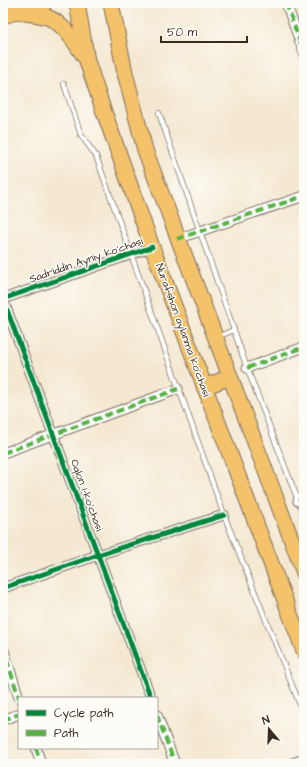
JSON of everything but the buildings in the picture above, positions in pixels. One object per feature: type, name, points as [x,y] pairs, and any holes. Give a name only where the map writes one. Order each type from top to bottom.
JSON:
[{"type":"main road","points":[[10,14],[44,3]]},
{"type":"main road","name":"Nurafshon aylanma ko'chasi","points":[[78,3],[87,61],[152,247],[304,651]]},
{"type":"main road","points":[[111,3],[131,99],[145,150],[214,338],[304,573]]},
{"type":"main road","points":[[10,14],[47,17],[53,20],[71,37],[87,61]]},
{"type":"main road","points":[[137,204],[162,195]]},
{"type":"main road","points":[[204,387],[230,377]]},
{"type":"street","points":[[286,3],[304,54]]},
{"type":"street","points":[[177,239],[304,196]]},
{"type":"street","name":"Sadriddin Ayniy ko'chasi","points":[[3,299],[152,247]]},
{"type":"street","name":"Oqlon 1-ko'chasi","points":[[3,299],[151,697]]},
{"type":"street","points":[[247,368],[304,347]]},
{"type":"street","points":[[3,453],[178,389]]},
{"type":"street","points":[[3,588],[98,555],[224,515]]},
{"type":"street","points":[[3,648],[19,697]]},
{"type":"street","points":[[3,720],[18,714]]},
{"type":"street","points":[[158,719],[175,764]]},
{"type":"street","points":[[36,749],[41,764]]},
{"type":"street","points":[[290,764],[304,760]]},
{"type":"lane","points":[[64,84],[81,135],[96,156],[224,515],[304,715]]},
{"type":"lane","points":[[159,113],[247,368],[301,500],[304,516]]},
{"type":"lane","points":[[214,338],[234,330]]},
{"type":"marked path","points":[[286,3],[304,53]]},
{"type":"marked path","points":[[177,239],[304,196]]},
{"type":"marked path","points":[[247,368],[304,347]]},
{"type":"marked path","points":[[3,453],[178,389]]},
{"type":"marked path","points":[[298,501],[304,499]]},
{"type":"marked path","points":[[3,648],[19,697]]},
{"type":"marked path","points":[[3,720],[18,714]]},
{"type":"marked path","points":[[158,718],[175,764]]},
{"type":"marked path","points":[[36,749],[41,764]]},
{"type":"marked path","points":[[290,764],[304,759]]},
{"type":"cycle path","points":[[3,299],[152,247]]},
{"type":"cycle path","points":[[3,299],[151,697]]},
{"type":"cycle path","points":[[3,588],[98,555],[224,515]]}]
